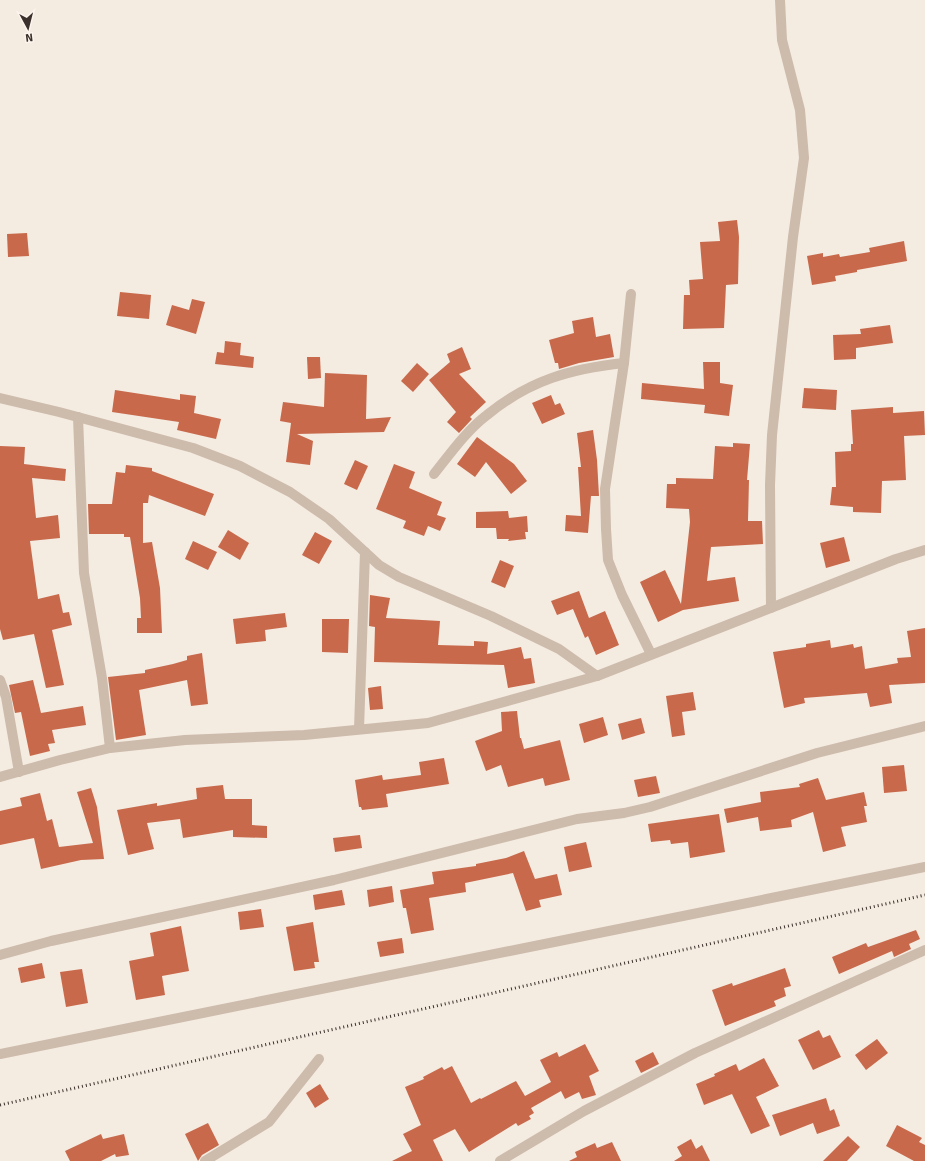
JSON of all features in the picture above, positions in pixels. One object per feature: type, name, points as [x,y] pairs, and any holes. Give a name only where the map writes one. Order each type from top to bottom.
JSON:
[{"type":"street","points":[[771,608],[770,485],[772,435],[793,237],[804,158],[800,110],[782,40],[780,0]]},
{"type":"street","points":[[631,294],[624,362],[605,489],[608,560],[622,595],[651,654]]},
{"type":"street","points":[[434,474],[465,436],[486,415],[523,389],[569,372],[624,362]]},
{"type":"street","points":[[0,398],[193,448],[240,466],[290,492],[329,519],[379,565],[399,577],[491,616],[559,650],[597,676]]},
{"type":"street","points":[[78,417],[84,573],[102,678],[110,748]]},
{"type":"street","points":[[0,777],[110,748],[185,740],[304,735],[428,723],[597,676],[896,558],[925,550]]},
{"type":"street","points":[[359,729],[365,552]]},
{"type":"street","points":[[0,680],[6,697],[19,772]]},
{"type":"street","points":[[0,955],[50,942],[364,873],[577,819],[650,807],[817,753],[925,726]]},
{"type":"street","points":[[0,1054],[925,867]]},
{"type":"street","points":[[500,1161],[584,1111],[695,1053],[925,950]]},
{"type":"street","points":[[204,1161],[270,1122],[319,1059]]},
{"type":"building","points":[[737,220],[739,237],[738,284],[726,285],[724,328],[683,329],[684,295],[690,295],[689,280],[703,279],[700,242],[720,241],[718,222]]},
{"type":"building","points":[[27,233],[29,256],[8,257],[7,234]]},
{"type":"building","points":[[904,241],[907,261],[857,270],[857,272],[835,276],[836,281],[812,285],[807,256],[823,253],[823,257],[839,254],[840,257],[870,252],[869,248]]},
{"type":"building","points":[[120,292],[151,295],[149,319],[117,316]]},
{"type":"building","points":[[192,299],[205,302],[196,334],[166,325],[172,305],[189,310]]},
{"type":"building","points":[[593,317],[596,337],[610,334],[614,357],[579,363],[559,369],[558,363],[555,363],[549,340],[574,333],[572,321]]},
{"type":"building","points":[[890,325],[893,343],[856,348],[856,359],[834,360],[833,335],[861,334],[860,329]]},
{"type":"building","points":[[225,341],[241,343],[240,355],[254,357],[253,368],[215,364],[217,352],[224,353]]},
{"type":"building","points":[[462,347],[471,369],[459,374],[486,402],[470,417],[472,419],[459,433],[447,422],[456,412],[429,380],[450,362],[447,354]]},
{"type":"building","points":[[307,357],[320,357],[321,378],[308,379]]},
{"type":"building","points":[[703,362],[720,362],[720,383],[733,385],[729,416],[704,413],[705,405],[641,399],[642,383],[704,389]]},
{"type":"building","points":[[417,363],[429,374],[413,392],[401,381]]},
{"type":"building","points":[[325,373],[367,375],[366,419],[391,417],[384,432],[297,434],[313,441],[310,465],[286,462],[291,423],[280,421],[283,402],[324,407]]},
{"type":"building","points":[[804,388],[837,390],[836,410],[802,408]]},
{"type":"building","points":[[115,390],[180,400],[180,394],[196,396],[194,413],[221,419],[216,439],[177,430],[179,422],[112,412]]},
{"type":"building","points":[[551,395],[555,405],[560,403],[565,414],[542,424],[532,403]]},
{"type":"building","points":[[893,407],[893,413],[924,411],[925,435],[904,436],[906,480],[882,481],[881,513],[853,512],[853,507],[830,505],[832,487],[836,487],[835,452],[851,451],[851,444],[853,444],[851,410]]},
{"type":"building","points":[[593,430],[597,460],[599,496],[591,496],[588,533],[565,531],[566,515],[581,516],[578,467],[581,467],[577,433]]},
{"type":"building","points":[[477,437],[514,464],[527,481],[511,494],[486,462],[475,477],[457,464]]},
{"type":"building","points":[[733,443],[750,444],[747,480],[749,480],[748,521],[762,521],[763,544],[711,547],[707,581],[735,577],[739,601],[683,610],[658,622],[640,582],[665,570],[681,604],[690,522],[689,509],[666,508],[667,484],[676,484],[676,478],[713,479],[715,446],[733,447]]},
{"type":"building","points":[[0,446],[25,447],[24,464],[66,469],[65,481],[32,478],[36,518],[58,515],[60,538],[30,541],[38,599],[59,594],[63,613],[69,612],[72,625],[52,630],[64,685],[46,688],[34,634],[3,640],[0,629]]},
{"type":"building","points":[[355,460],[368,466],[357,490],[344,484]]},
{"type":"building","points":[[394,464],[415,472],[409,488],[442,502],[437,515],[446,518],[440,531],[428,526],[424,536],[403,528],[406,521],[376,509]]},
{"type":"building","points":[[126,465],[152,468],[152,471],[214,494],[205,516],[149,495],[148,503],[143,503],[143,543],[152,542],[160,588],[162,633],[137,633],[137,618],[141,618],[140,598],[130,537],[124,537],[124,534],[89,534],[88,504],[112,504],[116,472],[125,473]]},
{"type":"building","points":[[508,511],[509,518],[527,516],[528,532],[525,532],[526,539],[508,541],[509,539],[497,539],[496,528],[476,528],[476,512]]},
{"type":"building","points":[[228,530],[249,543],[240,560],[218,547]]},
{"type":"building","points":[[315,532],[332,541],[319,564],[302,555]]},
{"type":"building","points":[[844,537],[850,561],[826,568],[820,543]]},
{"type":"building","points":[[193,541],[217,552],[208,570],[185,559]]},
{"type":"building","points":[[500,560],[514,566],[505,588],[491,582]]},
{"type":"building","points":[[579,591],[589,618],[605,611],[619,645],[596,655],[588,636],[585,638],[573,609],[557,615],[551,601]]},
{"type":"building","points":[[370,595],[390,598],[386,618],[440,621],[438,645],[474,646],[474,641],[488,642],[487,654],[521,647],[524,659],[531,658],[535,683],[508,688],[504,665],[374,662],[375,627],[369,626]]},
{"type":"building","points":[[285,613],[287,627],[265,630],[266,641],[236,644],[233,619]]},
{"type":"building","points":[[322,619],[349,619],[348,653],[322,652]]},
{"type":"building","points":[[925,628],[925,683],[889,685],[892,703],[870,707],[867,693],[804,698],[805,703],[784,708],[773,652],[806,647],[806,644],[830,640],[831,648],[853,644],[854,648],[862,646],[865,669],[898,663],[897,658],[911,657],[907,631]]},
{"type":"building","points":[[202,653],[208,704],[191,706],[187,680],[139,690],[146,735],[116,740],[108,677],[145,673],[145,670],[187,660],[187,656]]},
{"type":"building","points":[[33,680],[41,713],[83,706],[86,725],[52,730],[55,743],[48,744],[50,751],[30,756],[21,712],[15,713],[9,685]]},
{"type":"building","points":[[381,686],[383,709],[370,710],[368,688]]},
{"type":"building","points":[[693,692],[696,710],[682,712],[685,735],[672,737],[666,696]]},
{"type":"building","points":[[517,711],[520,738],[524,749],[560,740],[570,780],[545,786],[543,778],[508,787],[501,765],[486,771],[475,741],[502,731],[501,712]]},
{"type":"building","points":[[603,717],[608,735],[584,743],[579,724]]},
{"type":"building","points":[[641,718],[645,733],[622,740],[618,724]]},
{"type":"building","points":[[444,758],[449,784],[386,794],[388,807],[362,810],[361,807],[359,807],[355,780],[382,775],[383,780],[421,775],[419,762]]},
{"type":"building","points":[[904,765],[907,791],[884,793],[882,767]]},
{"type":"building","points":[[656,776],[660,793],[638,797],[634,780]]},
{"type":"building","points":[[818,778],[826,800],[864,792],[867,806],[864,806],[867,822],[841,827],[846,846],[823,852],[813,812],[791,820],[792,827],[760,831],[758,817],[727,823],[724,809],[761,802],[760,792],[800,787],[799,784]]},
{"type":"building","points":[[223,785],[225,799],[252,799],[252,825],[267,826],[267,838],[233,837],[233,830],[183,838],[180,819],[147,823],[154,849],[128,855],[117,810],[157,803],[157,806],[197,799],[196,788]]},
{"type":"building","points":[[91,788],[97,807],[104,859],[81,860],[41,869],[34,838],[0,845],[0,811],[22,806],[20,798],[40,793],[47,821],[52,819],[59,847],[93,843],[77,792]]},
{"type":"building","points":[[719,814],[725,852],[690,858],[688,842],[671,844],[670,840],[651,842],[648,824]]},
{"type":"building","points":[[360,835],[362,848],[335,852],[333,838]]},
{"type":"building","points":[[586,842],[592,867],[569,872],[564,847]]},
{"type":"building","points":[[524,851],[535,879],[557,874],[562,895],[539,900],[541,907],[526,911],[513,873],[465,883],[466,892],[429,898],[434,930],[411,934],[406,908],[403,908],[400,890],[434,884],[432,872],[476,866],[476,864],[506,858]]},
{"type":"building","points":[[392,886],[394,902],[369,907],[367,890]]},
{"type":"building","points":[[342,890],[345,905],[315,910],[313,895]]},
{"type":"building","points":[[261,909],[264,927],[240,930],[238,912]]},
{"type":"building","points":[[313,922],[319,962],[314,962],[315,968],[294,971],[286,927]]},
{"type":"building","points":[[181,926],[189,971],[162,976],[165,995],[136,1000],[129,961],[154,956],[150,933]]},
{"type":"building","points":[[916,930],[920,939],[909,944],[911,949],[894,957],[892,951],[839,974],[832,957],[866,943],[868,947]]},
{"type":"building","points":[[402,938],[404,953],[380,957],[377,942]]},
{"type":"building","points":[[42,963],[45,978],[21,983],[18,968]]},
{"type":"building","points":[[785,968],[791,986],[784,988],[786,996],[774,1001],[776,1006],[725,1026],[712,990],[732,983],[733,986]]},
{"type":"building","points":[[82,969],[88,1003],[66,1007],[60,972]]},
{"type":"building","points":[[819,1030],[823,1038],[830,1035],[841,1057],[813,1070],[798,1040]]},
{"type":"building","points":[[877,1039],[888,1053],[866,1070],[855,1055]]},
{"type":"building","points":[[585,1044],[599,1071],[589,1076],[596,1095],[582,1099],[579,1092],[565,1099],[561,1091],[531,1108],[534,1113],[529,1116],[531,1119],[518,1126],[516,1123],[469,1152],[455,1129],[433,1140],[443,1161],[392,1161],[412,1151],[403,1134],[421,1125],[405,1087],[424,1079],[423,1077],[442,1067],[444,1070],[452,1066],[471,1103],[516,1081],[525,1096],[551,1082],[540,1060],[557,1052],[559,1057]]},
{"type":"building","points":[[653,1052],[659,1064],[641,1073],[635,1061]]},
{"type":"building","points":[[764,1058],[779,1086],[756,1097],[770,1126],[751,1134],[732,1094],[704,1105],[696,1084],[715,1076],[714,1074],[736,1064],[739,1071]]},
{"type":"building","points":[[320,1084],[329,1099],[315,1108],[306,1093]]},
{"type":"building","points":[[826,1098],[830,1111],[834,1109],[840,1126],[817,1134],[813,1123],[780,1136],[772,1115]]},
{"type":"building","points":[[208,1123],[219,1145],[202,1155],[198,1161],[185,1134]]},
{"type":"building","points":[[897,1125],[922,1138],[919,1142],[925,1145],[925,1161],[914,1161],[886,1146]]},
{"type":"building","points":[[101,1134],[103,1139],[124,1134],[129,1155],[116,1157],[115,1154],[101,1161],[70,1161],[65,1151]]},
{"type":"building","points":[[848,1136],[860,1147],[847,1161],[823,1161]]},
{"type":"building","points":[[691,1139],[696,1149],[702,1145],[710,1161],[674,1161],[682,1156],[677,1147]]},
{"type":"building","points":[[612,1142],[621,1161],[569,1161],[577,1157],[575,1152],[595,1143],[597,1148]]},
{"type":"railway","points":[[0,1105],[925,895]]}]
